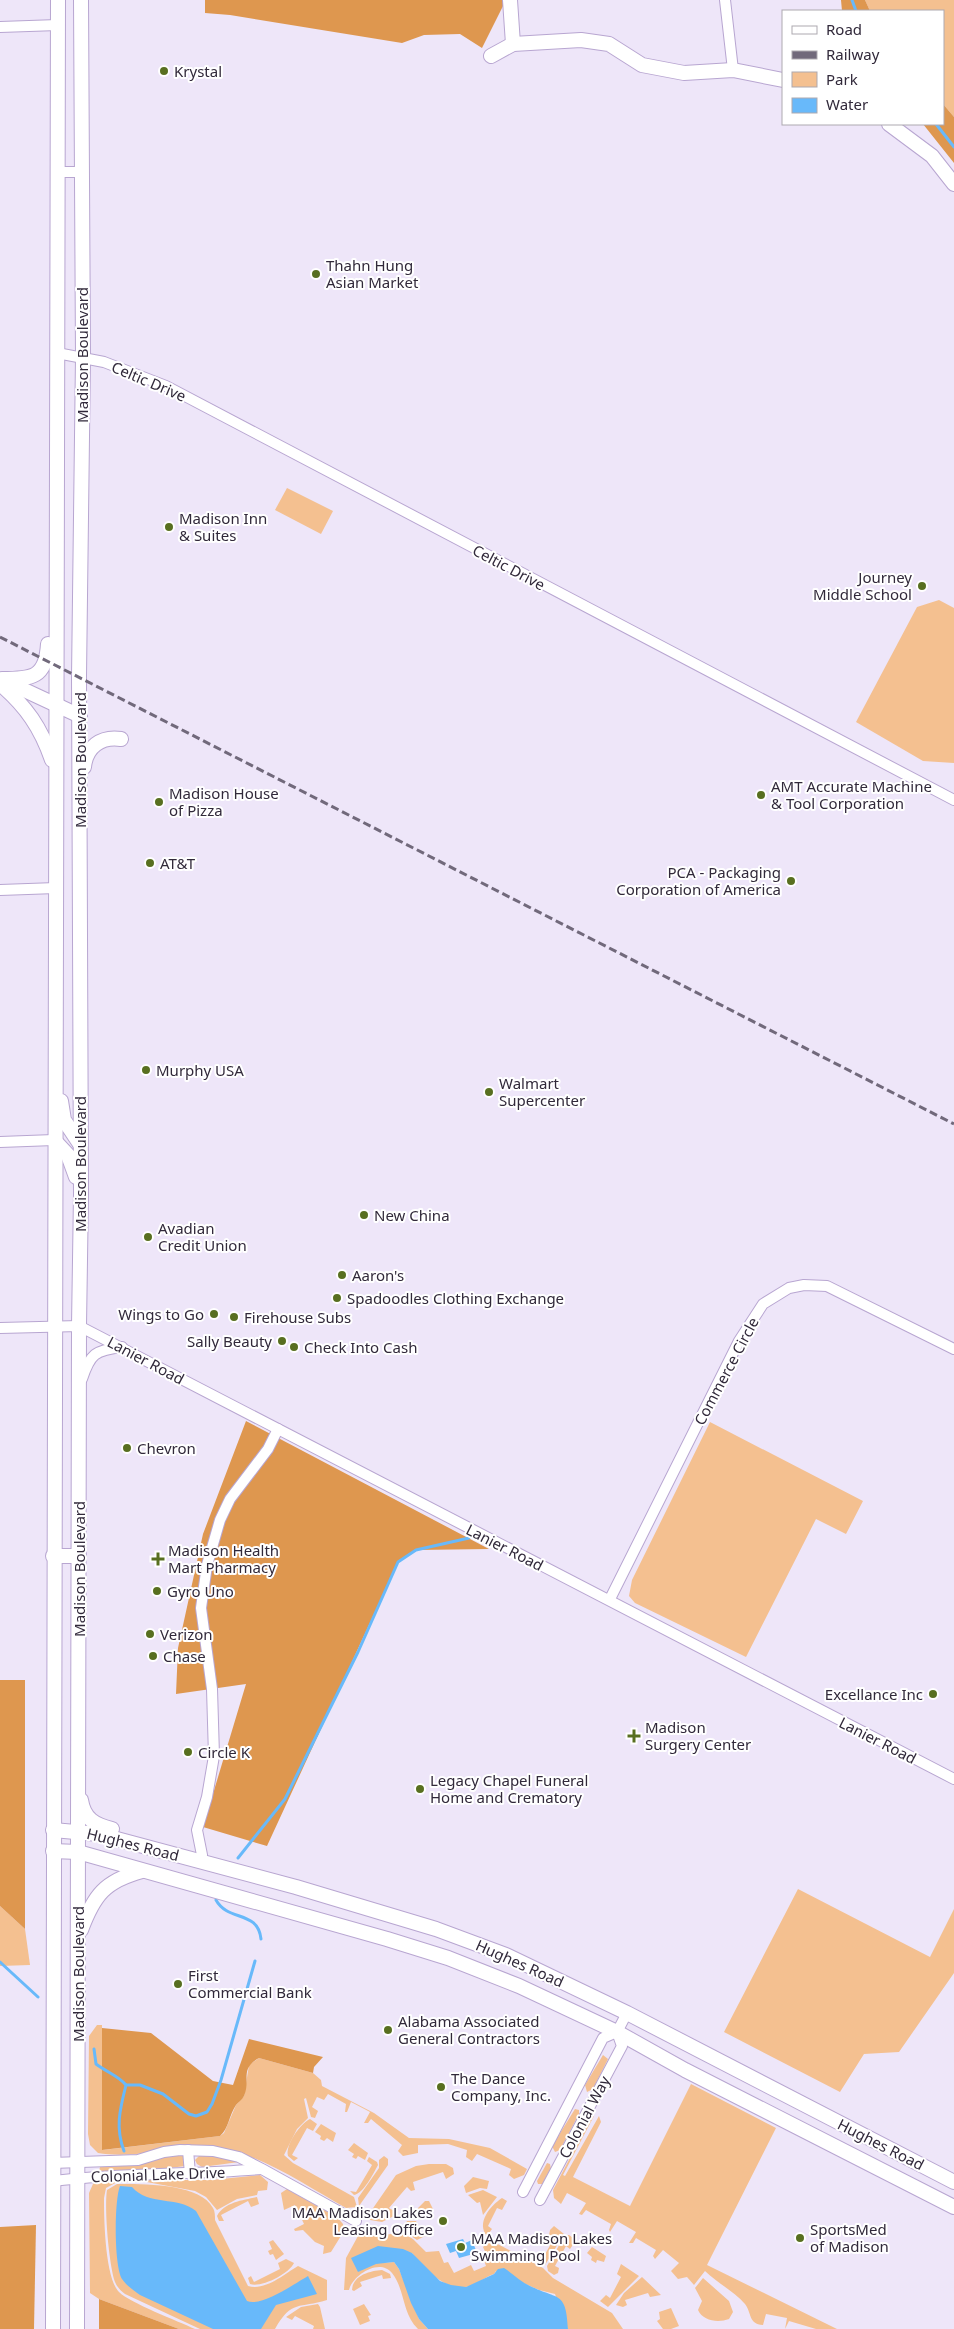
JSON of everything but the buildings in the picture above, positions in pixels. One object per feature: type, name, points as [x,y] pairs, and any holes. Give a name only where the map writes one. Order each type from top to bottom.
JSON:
[{"type":"main road","name":"Madison Boulevard","points":[[53,2329],[53,1556],[58,0]]},
{"type":"main road","name":"Madison Boulevard","points":[[77,2329],[79,1936],[78,1326],[81,1194],[80,716],[83,357],[81,0]]},
{"type":"main road","points":[[510,0],[513,44]]},
{"type":"main road","points":[[491,56],[513,44],[581,40],[609,44],[642,65],[684,74],[733,70],[782,80]]},
{"type":"main road","points":[[890,125],[932,156],[954,184]]},
{"type":"main road","points":[[0,680],[23,679],[42,670],[47,662],[50,619],[57,579]]},
{"type":"main road","points":[[0,680],[80,716]]},
{"type":"main road","points":[[0,680],[31,715],[44,737],[56,772]]},
{"type":"main road","points":[[80,845],[84,813],[84,771],[87,753],[104,739],[121,739]]},
{"type":"main road","points":[[56,1076],[64,1120],[80,1144]]},
{"type":"main road","points":[[54,1140],[68,1154],[81,1194]]},
{"type":"main road","points":[[53,1556],[79,1556]]},
{"type":"main road","points":[[78,1785],[85,1814],[95,1823],[202,1854],[279,1883]]},
{"type":"main road","name":"Hughes Road","points":[[53,1830],[78,1830],[98,1834],[279,1883],[458,1936],[532,1966],[627,2013],[954,2182]]},
{"type":"main road","name":"Hughes Road","points":[[53,1851],[78,1852],[375,1935],[448,1958],[519,1986],[617,2032],[685,2070],[954,2207]]},
{"type":"main road","points":[[79,1936],[96,1897],[108,1885],[123,1877],[144,1871]]},
{"type":"street","points":[[726,0],[733,70]]},
{"type":"street","points":[[0,27],[58,25]]},
{"type":"street","points":[[58,172],[81,172]]},
{"type":"street","name":"Celtic Drive","points":[[57,353],[83,357],[113,365],[166,386],[954,800]]},
{"type":"street","points":[[0,890],[56,888]]},
{"type":"street","points":[[0,1142],[54,1140]]},
{"type":"street","name":"Commerce Circle","points":[[610,1599],[739,1340],[762,1304],[788,1288],[804,1285],[827,1286],[954,1349]]},
{"type":"street","name":"Lanier Road","points":[[0,1328],[78,1326],[122,1347],[954,1778]]},
{"type":"street","points":[[78,1390],[91,1357],[98,1351],[122,1347]]},
{"type":"street","points":[[202,1854],[197,1830],[207,1797],[214,1756],[212,1682],[201,1608],[207,1565],[220,1520],[230,1498],[268,1449],[278,1429]]},
{"type":"street","name":"Colonial Way","points":[[523,2192],[603,2038],[617,2032],[627,2013]]},
{"type":"street","name":"Colonial Way","points":[[540,2200],[622,2046],[617,2032]]},
{"type":"street","points":[[188,2150],[190,2174]]},
{"type":"street","name":"Colonial Lake Drive","points":[[52,2163],[138,2160],[164,2152],[188,2150],[224,2153],[262,2169],[356,2221]]},
{"type":"street","points":[[543,2153],[560,2162]]},
{"type":"street","name":"Colonial Lake Drive","points":[[53,2181],[113,2175],[190,2174],[262,2169]]},
{"type":"green space","points":[[865,0],[954,0],[954,117],[944,105],[944,10],[870,10]]},
{"type":"green space","points":[[287,488],[333,511],[321,534],[275,510]]},
{"type":"green space","points":[[939,600],[954,608],[954,763],[923,761],[856,722],[917,607]]},
{"type":"green space","points":[[710,1422],[863,1501],[846,1534],[816,1519],[746,1657],[635,1603],[629,1596],[632,1580]]},
{"type":"green space","points":[[798,1889],[930,1957],[954,1909],[954,1973],[899,2052],[864,2054],[840,2092],[724,2032]]},
{"type":"green space","points":[[0,1906],[25,1929],[30,1965],[0,1966]]},
{"type":"green space","points":[[97,2025],[102,2025],[103,2150],[220,2136],[224,2133],[236,2105],[244,2096],[249,2065],[259,2058],[313,2073],[321,2080],[322,2086],[374,2113],[409,2138],[449,2139],[490,2148],[527,2169],[524,2175],[514,2179],[509,2175],[511,2169],[477,2154],[472,2161],[466,2157],[467,2150],[448,2144],[418,2145],[418,2153],[403,2156],[398,2151],[402,2145],[371,2119],[368,2123],[364,2123],[370,2112],[351,2102],[347,2112],[345,2112],[346,2104],[328,2094],[324,2100],[317,2097],[312,2107],[318,2111],[315,2118],[311,2117],[306,2098],[304,2099],[308,2118],[297,2129],[284,2155],[293,2163],[354,2197],[357,2207],[346,2208],[272,2166],[234,2151],[185,2145],[131,2154],[98,2153],[90,2145],[88,2134],[89,2036]]},
{"type":"green space","points":[[603,2055],[608,2059],[593,2089],[587,2092],[585,2085]]},
{"type":"green space","points":[[691,2084],[776,2128],[707,2265],[837,2329],[816,2329],[789,2321],[785,2329],[787,2318],[766,2314],[763,2325],[755,2323],[741,2299],[705,2271],[694,2285],[687,2277],[678,2279],[671,2271],[679,2263],[663,2250],[655,2259],[653,2256],[656,2250],[636,2238],[633,2243],[629,2243],[636,2232],[617,2221],[610,2232],[611,2224],[586,2210],[582,2215],[579,2214],[586,2203],[567,2193],[561,2204],[554,2198],[553,2190],[591,2118],[594,2116],[563,2175],[565,2176],[599,2116],[601,2122],[573,2177],[630,2206]]},
{"type":"green space","points":[[575,2109],[579,2110],[579,2114],[560,2150],[555,2152],[552,2146]]},
{"type":"green space","points":[[310,2119],[317,2124],[313,2131],[307,2128],[292,2155],[298,2158],[294,2161],[288,2156],[289,2146],[298,2130]]},
{"type":"green space","points":[[321,2124],[336,2133],[333,2142],[327,2138],[324,2141],[320,2139],[321,2136],[315,2132]]},
{"type":"green space","points":[[354,2143],[368,2153],[365,2160],[358,2156],[356,2159],[352,2157],[354,2154],[348,2150]]},
{"type":"green space","points":[[174,2154],[181,2154],[186,2159],[185,2166],[147,2171],[99,2171],[100,2167],[139,2165]]},
{"type":"green space","points":[[201,2154],[239,2162],[202,2167],[195,2160]]},
{"type":"green space","points":[[384,2156],[388,2159],[388,2165],[359,2206],[358,2198],[379,2168],[379,2160]]},
{"type":"green space","points":[[369,2157],[377,2162],[378,2165],[365,2187],[358,2194],[354,2195],[350,2191],[356,2192],[372,2165],[367,2161]]},
{"type":"green space","points":[[547,2163],[550,2164],[551,2169],[543,2184],[538,2184],[537,2181]]},
{"type":"green space","points":[[446,2164],[453,2168],[454,2174],[446,2179],[443,2172],[413,2182],[415,2190],[411,2191],[407,2187],[389,2208],[396,2212],[394,2216],[382,2222],[370,2220],[369,2214],[396,2175],[416,2166]]},
{"type":"green space","points":[[260,2175],[268,2182],[267,2190],[258,2191],[257,2195],[237,2199],[217,2210],[206,2197],[195,2191],[136,2180],[211,2180]]},
{"type":"green space","points":[[473,2177],[489,2181],[487,2189],[480,2188],[466,2193],[464,2186]]},
{"type":"green space","points":[[97,2180],[121,2180],[106,2188],[104,2198],[108,2261],[114,2285],[119,2292],[143,2306],[195,2329],[179,2329],[99,2299],[90,2293],[89,2193]]},
{"type":"green space","points":[[117,2184],[155,2185],[184,2189],[196,2194],[206,2200],[213,2208],[215,2220],[248,2286],[255,2287],[268,2284],[298,2266],[327,2280],[327,2300],[292,2309],[286,2313],[275,2329],[200,2329],[125,2294],[119,2289],[113,2274],[106,2210],[107,2190]]},
{"type":"green space","points":[[287,2189],[337,2217],[343,2224],[344,2231],[331,2252],[323,2254],[324,2246],[315,2242],[303,2230],[295,2231],[294,2229],[304,2224],[295,2205],[284,2210],[281,2193]]},
{"type":"green space","points":[[483,2190],[497,2197],[483,2215],[480,2202],[477,2203],[468,2195]]},
{"type":"green space","points":[[257,2197],[259,2204],[251,2207],[248,2201],[221,2215],[224,2221],[219,2221],[217,2216],[224,2208],[235,2202]]},
{"type":"green space","points":[[502,2198],[507,2201],[502,2210],[497,2208],[488,2226],[492,2229],[487,2236],[483,2226],[484,2220],[493,2205]]},
{"type":"green space","points":[[425,2201],[429,2201],[433,2209],[424,2216],[422,2211],[415,2214],[417,2218],[411,2219],[410,2216]]},
{"type":"green space","points":[[407,2221],[416,2221],[421,2233],[423,2232],[425,2236],[417,2240],[402,2230]]},
{"type":"green space","points":[[554,2226],[564,2234],[545,2265],[541,2266],[534,2260],[538,2256],[543,2258],[554,2238],[549,2235],[550,2230]]},
{"type":"green space","points":[[401,2232],[413,2239],[426,2252],[439,2251],[444,2263],[448,2262],[454,2273],[471,2265],[474,2271],[486,2266],[484,2260],[488,2258],[483,2247],[490,2240],[543,2268],[553,2278],[612,2313],[623,2329],[568,2329],[555,2294],[539,2290],[496,2271],[494,2274],[470,2286],[458,2287],[450,2285],[436,2277],[412,2253],[382,2263],[394,2262],[399,2269],[419,2319],[428,2329],[418,2329],[409,2316],[396,2279],[387,2269],[380,2267],[367,2270],[355,2279],[349,2290],[344,2290],[346,2258],[358,2236],[380,2236]]},
{"type":"green space","points":[[565,2235],[569,2235],[576,2240],[570,2249],[566,2246],[555,2266],[559,2268],[558,2273],[554,2275],[548,2271],[547,2266]]},
{"type":"green space","points":[[273,2240],[284,2254],[276,2260],[273,2254],[270,2255],[268,2251],[272,2249],[269,2242]]},
{"type":"green space","points":[[592,2247],[606,2256],[604,2262],[597,2260],[596,2263],[591,2260],[592,2257],[587,2253]]},
{"type":"green space","points":[[286,2259],[294,2263],[281,2276],[261,2284],[250,2284],[248,2278],[251,2276],[254,2282],[280,2269],[278,2263]]},
{"type":"green space","points":[[621,2264],[639,2276],[608,2307],[600,2301],[606,2295],[610,2298],[621,2277],[617,2274]]},
{"type":"green space","points":[[382,2270],[390,2274],[391,2278],[383,2279],[382,2275],[360,2282],[362,2286],[354,2291],[352,2290],[355,2281],[359,2277],[372,2271]]},
{"type":"green space","points":[[642,2277],[661,2295],[650,2297],[648,2293],[625,2300],[627,2305],[623,2307],[616,2305],[624,2293]]},
{"type":"green space","points":[[703,2278],[729,2301],[733,2312],[729,2319],[711,2320],[700,2314],[698,2310],[702,2301],[695,2288]]},
{"type":"green space","points":[[318,2304],[325,2329],[313,2329],[314,2326],[295,2316],[292,2320],[286,2317],[301,2307]]},
{"type":"green space","points":[[364,2304],[371,2315],[368,2316],[370,2321],[360,2325],[353,2309]]},
{"type":"green space","points":[[671,2308],[679,2326],[663,2329],[657,2321],[660,2319],[659,2312]]},
{"type":"shaded area","points":[[205,0],[506,0],[482,48],[460,34],[424,35],[402,43],[230,15],[205,13]]},
{"type":"shaded area","points":[[841,0],[865,0],[870,10],[842,10]]},
{"type":"shaded area","points":[[944,105],[954,117],[954,163],[924,125],[944,125]]},
{"type":"shaded area","points":[[246,1421],[489,1549],[416,1550],[398,1562],[267,1846],[203,1827],[246,1684],[176,1694],[178,1648],[203,1534]]},
{"type":"shaded area","points":[[0,1680],[25,1680],[25,1929],[0,1906]]},
{"type":"shaded area","points":[[102,2028],[151,2033],[213,2081],[233,2085],[249,2039],[323,2057],[314,2067],[313,2073],[259,2058],[253,2062],[247,2071],[244,2096],[234,2109],[220,2136],[102,2150]]},
{"type":"shaded area","points":[[36,2225],[34,2329],[0,2329],[0,2227]]},
{"type":"shaded area","points":[[99,2299],[179,2329],[99,2329]]},
{"type":"water","points":[[120,2186],[132,2187],[146,2197],[189,2206],[196,2211],[247,2301],[261,2301],[269,2298],[308,2276],[317,2294],[276,2305],[261,2329],[213,2329],[140,2295],[130,2288],[119,2272],[116,2233]]},
{"type":"water","name":"MAA Madison Lakes Swimming Pool","points":[[463,2239],[465,2243],[472,2240],[477,2253],[459,2258],[456,2251],[450,2253],[446,2244]]},
{"type":"water","points":[[378,2246],[403,2249],[412,2253],[440,2281],[451,2285],[466,2287],[494,2274],[498,2269],[504,2268],[527,2284],[559,2298],[565,2308],[568,2329],[428,2329],[419,2319],[399,2269],[394,2262],[376,2264],[358,2272],[351,2258]]},
{"type":"waterway","points":[[852,0],[856,10]]},
{"type":"waterway","points":[[937,125],[954,147]]},
{"type":"waterway","points":[[238,1858],[285,1799],[358,1652],[398,1562],[416,1550],[469,1538]]},
{"type":"waterway","points":[[216,1900],[221,1907],[254,1924],[259,1930],[261,1939]]},
{"type":"waterway","points":[[126,2085],[140,2085],[163,2094],[189,2114],[196,2116],[207,2112],[221,2080],[255,1961]]},
{"type":"waterway","points":[[0,1962],[38,1997]]},
{"type":"waterway","points":[[94,2049],[96,2064],[126,2085],[120,2110],[119,2126],[124,2151]]},
{"type":"railway","points":[[0,637],[954,1124]]},
{"type":"place","name":"Krystal","points":[[164,71]]},
{"type":"place","name":"Thahn Hung Asian Market","points":[[316,274]]},
{"type":"place","name":"Madison Inn & Suites","points":[[169,527]]},
{"type":"place","name":"Journey Middle School","points":[[922,586]]},
{"type":"place","name":"AMT Accurate Machine & Tool Corporation","points":[[761,795]]},
{"type":"place","name":"Madison House of Pizza","points":[[159,802]]},
{"type":"place","name":"AT&T","points":[[150,863]]},
{"type":"place","name":"PCA - Packaging Corporation of America","points":[[791,881]]},
{"type":"place","name":"Murphy USA","points":[[146,1070]]},
{"type":"place","name":"Walmart Supercenter","points":[[489,1092]]},
{"type":"place","name":"New China","points":[[364,1215]]},
{"type":"place","name":"Avadian Credit Union","points":[[148,1237]]},
{"type":"place","name":"Aaron's","points":[[342,1275]]},
{"type":"place","name":"Spadoodles Clothing Exchange","points":[[337,1298]]},
{"type":"place","name":"Wings to Go","points":[[214,1314]]},
{"type":"place","name":"Firehouse Subs","points":[[234,1317]]},
{"type":"place","name":"Sally Beauty","points":[[282,1341]]},
{"type":"place","name":"Check Into Cash","points":[[294,1347]]},
{"type":"place","name":"Chevron","points":[[127,1448]]},
{"type":"place","name":"Madison Health Mart Pharmacy","points":[[158,1559]]},
{"type":"place","name":"Gyro Uno","points":[[157,1591]]},
{"type":"place","name":"Verizon","points":[[150,1634]]},
{"type":"place","name":"Chase","points":[[153,1656]]},
{"type":"place","name":"Excellance Inc","points":[[933,1694]]},
{"type":"place","name":"Madison Surgery Center","points":[[634,1736]]},
{"type":"place","name":"Circle K","points":[[188,1752]]},
{"type":"place","name":"Legacy Chapel Funeral Home and Crematory","points":[[420,1789]]},
{"type":"place","name":"First Commercial Bank","points":[[178,1984]]},
{"type":"place","name":"Alabama Associated General Contractors","points":[[388,2030]]},
{"type":"place","name":"The Dance Company, Inc.","points":[[441,2087]]},
{"type":"place","name":"MAA Madison Lakes Leasing Office","points":[[443,2221]]},
{"type":"place","name":"SportsMed of Madison","points":[[800,2238]]},
{"type":"place","name":"MAA Madison Lakes Swimming Pool","points":[[461,2247]]}]
